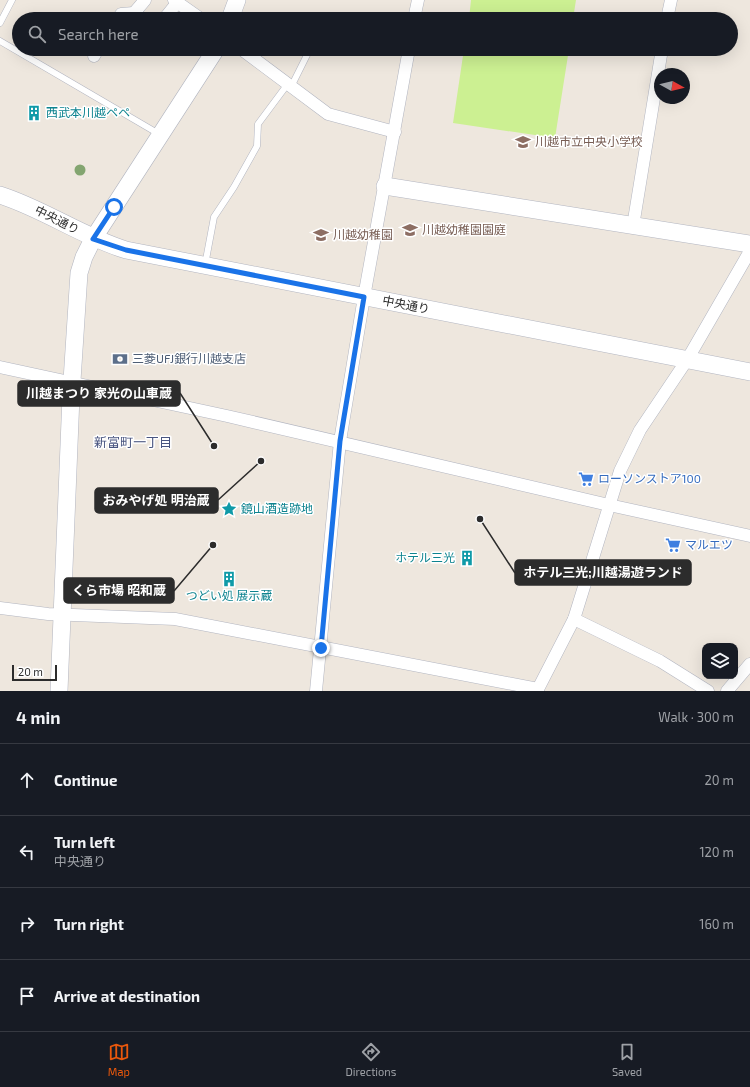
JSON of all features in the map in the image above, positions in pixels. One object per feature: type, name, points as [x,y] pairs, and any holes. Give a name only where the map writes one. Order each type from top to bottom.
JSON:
[{"type":"street","points":[[140,12],[145,0]]},
{"type":"street","points":[[233,12],[237,0]]},
{"type":"street","points":[[415,12],[418,0]]},
{"type":"street","points":[[668,12],[670,0]]},
{"type":"street","points":[[169,12],[176,1],[192,12]]},
{"type":"street","points":[[59,691],[72,384],[79,273],[84,257],[93,239],[211,56]]},
{"type":"street","points":[[250,56],[328,114],[395,132]]},
{"type":"street","points":[[316,691],[340,441],[364,297],[408,56]]},
{"type":"street","points":[[633,226],[661,56]]},
{"type":"street","points":[[385,186],[750,244]]},
{"type":"street","name":"中央通り","points":[[0,195],[29,206],[93,239],[126,250],[750,372]]},
{"type":"street","points":[[0,608],[62,615],[175,619],[538,690],[574,619],[620,471],[640,430],[687,360],[750,251]]},
{"type":"street","points":[[0,367],[72,384],[340,441],[609,505],[750,536]]},
{"type":"street","points":[[574,619],[660,661],[708,691]]},
{"type":"street","points":[[727,691],[750,664]]},
{"type":"lane","points":[[0,23],[12,0]]},
{"type":"lane","points":[[0,41],[12,48]]},
{"type":"lane","points":[[26,56],[160,135]]},
{"type":"lane","points":[[205,266],[214,217],[234,187],[257,146],[258,124],[289,86],[306,56]]},
{"type":"green space","points":[[471,0],[576,0],[574,12],[470,12]]},
{"type":"green space","points":[[463,56],[568,56],[555,138],[453,123]]},
{"type":"place","name":"西武本川越ペペ","points":[[34,113]]},
{"type":"place","name":"川越市立中央小学校","points":[[523,142]]},
{"type":"place","name":"川越幼稚園園庭","points":[[410,230]]},
{"type":"place","name":"川越幼稚園","points":[[321,235]]},
{"type":"place","name":"三菱UFJ銀行川越支店","points":[[120,359]]},
{"type":"place","name":"川越まつり 家光の山車蔵","points":[[214,446]]},
{"type":"place","name":"おみやげ処 明治蔵","points":[[261,461]]},
{"type":"place","name":"ローソンストア100","points":[[586,479]]},
{"type":"place","name":"鏡山酒造跡地","points":[[229,509]]},
{"type":"place","name":"ホテル三光;川越湯遊ランド","points":[[480,519]]},
{"type":"place","name":"くら市場 昭和蔵","points":[[213,545]]},
{"type":"place","name":"マルエツ","points":[[673,545]]},
{"type":"place","name":"ホテル三光","points":[[467,558]]},
{"type":"place","name":"つどい処 展示蔵","points":[[229,579]]},
{"type":"district","name":"新富町一丁目","points":[[133,442]]},
{"type":"route","points":[[114,207],[93,239],[126,250],[364,297],[340,441],[321,648]]}]
